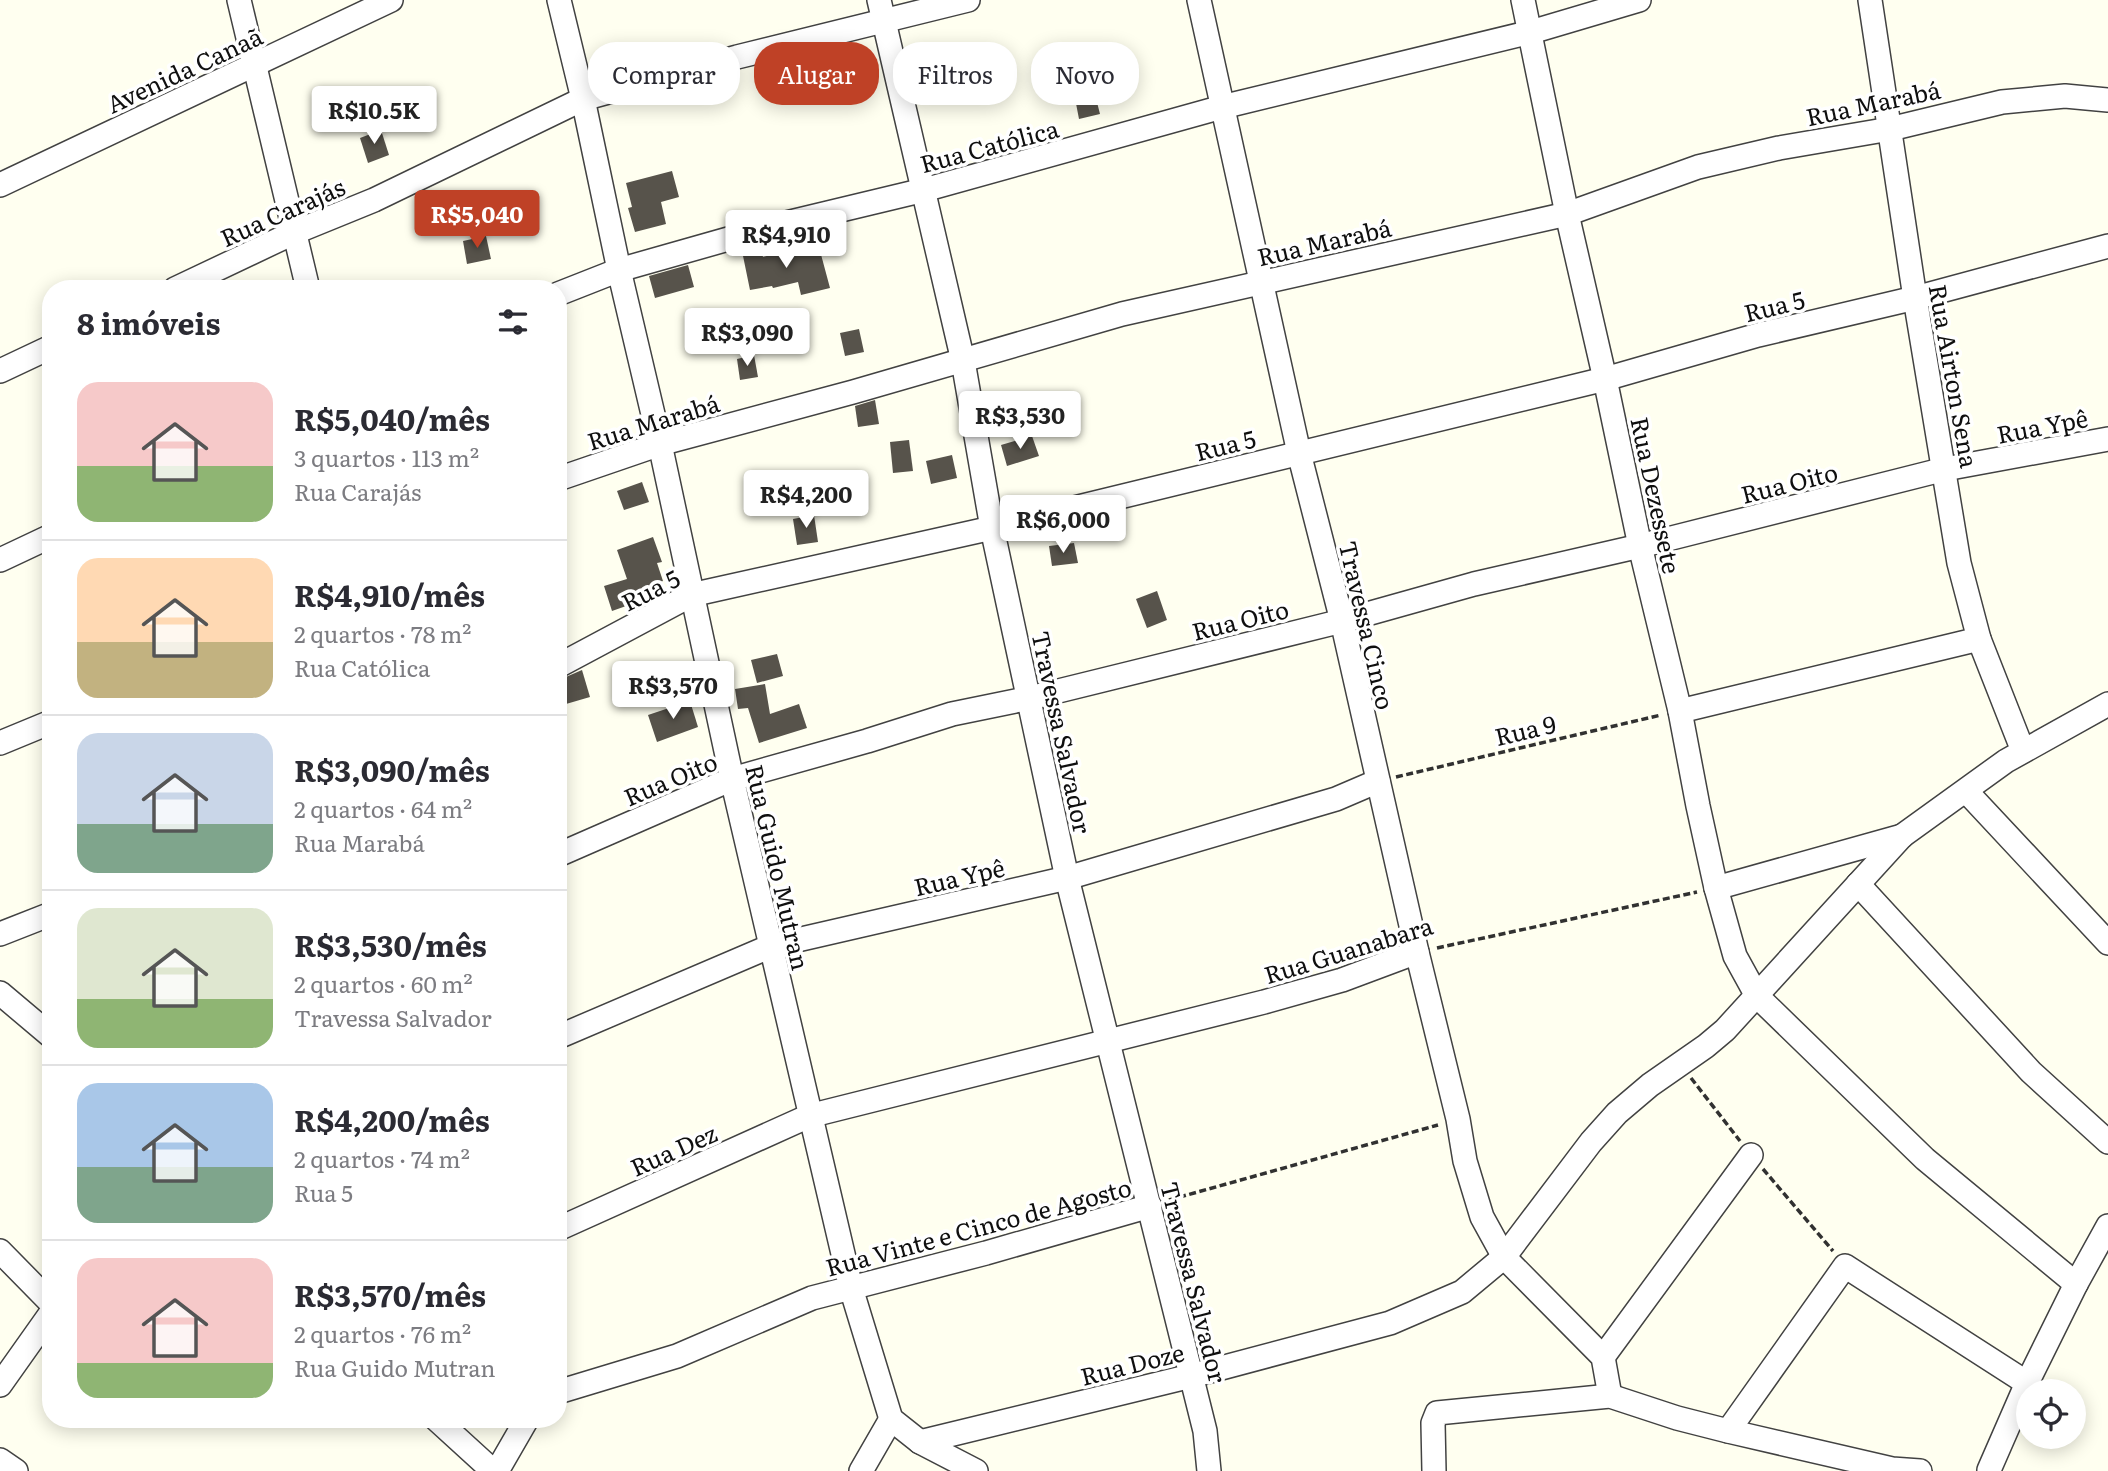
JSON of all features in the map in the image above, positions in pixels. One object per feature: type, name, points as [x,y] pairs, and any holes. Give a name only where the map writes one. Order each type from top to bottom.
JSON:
[{"type":"street","points":[[239,0],[306,280]]},
{"type":"street","name":"Avenida Canaã","points":[[0,185],[391,0]]},
{"type":"street","name":"Rua Guido Mutran","points":[[559,0],[809,1116],[851,1288],[891,1419]]},
{"type":"street","name":"Rua Carajás","points":[[194,280],[293,233],[374,200],[583,99],[737,57],[881,10],[968,0]]},
{"type":"street","name":"Travessa Cinco","points":[[1199,0],[1299,453],[1342,621],[1458,1119],[1465,1161],[1482,1217],[1504,1257],[1603,1357]]},
{"type":"street","name":"Rua Dezessete","points":[[1524,0],[1567,214],[1640,546],[1680,711],[1716,888],[1735,956],[1756,996],[1925,1158],[2076,1284]]},
{"type":"street","name":"Rua Católica","points":[[567,290],[619,270],[774,226],[924,190],[1222,107],[1531,32],[1639,0]]},
{"type":"street","name":"Rua Airton Sena","points":[[1870,0],[1959,563],[1979,639],[2023,751]]},
{"type":"street","name":"Travessa Salvador","points":[[881,10],[963,361],[992,528],[1067,878],[1205,1431],[1209,1471]]},
{"type":"street","name":"Rua Marabá","points":[[567,476],[660,444],[963,361],[1122,314],[1567,214],[1698,167],[1779,148],[1890,129],[2002,102],[2064,96],[2108,100]]},
{"type":"street","name":"Rua 5","points":[[567,661],[691,595],[992,528],[1605,379],[1758,335],[1915,298],[2108,246]]},
{"type":"street","points":[[0,371],[42,352]]},
{"type":"street","name":"Rua Ypê","points":[[1945,469],[2108,439]]},
{"type":"street","name":"Rua Oito","points":[[567,851],[732,779],[953,714],[1030,698],[1342,621],[1474,584],[1640,546],[1945,469]]},
{"type":"street","points":[[0,560],[42,540]]},
{"type":"street","points":[[1680,711],[1979,639]]},
{"type":"street","points":[[1716,888],[1902,836],[2006,761],[2107,707]]},
{"type":"street","points":[[0,743],[42,726]]},
{"type":"street","name":"Rua Ypê","points":[[567,1033],[771,946],[1067,878],[1336,799],[1378,781]]},
{"type":"street","points":[[1966,791],[2108,943]]},
{"type":"street","name":"Rua Doze","points":[[920,1442],[1191,1376],[1390,1323],[1462,1292],[1504,1257],[1591,1142],[1617,1113],[1725,1030],[1902,836]]},
{"type":"street","points":[[1858,884],[2031,1072],[2108,1142]]},
{"type":"street","points":[[0,934],[42,918]]},
{"type":"street","name":"Rua Guanabara","points":[[809,1116],[1109,1042],[1342,980],[1417,952]]},
{"type":"street","points":[[0,993],[42,1028]]},
{"type":"street","name":"Rua Dez","points":[[567,1225],[809,1116]]},
{"type":"street","points":[[1609,1396],[1603,1357],[1751,1156]]},
{"type":"street","name":"Rua Vinte e Cinco de Agosto","points":[[567,1389],[677,1356],[812,1298],[986,1253],[1150,1206]]},
{"type":"street","points":[[2029,1379],[2108,1226]]},
{"type":"street","points":[[0,1251],[42,1294]]},
{"type":"street","points":[[1728,1431],[1845,1266],[2021,1379]]},
{"type":"street","points":[[0,1385],[42,1326]]},
{"type":"street","points":[[1434,1471],[1433,1423],[1437,1413],[1609,1396],[1728,1431],[1892,1469],[1920,1471]]},
{"type":"street","points":[[1981,1471],[1990,1471],[2016,1409]]},
{"type":"street","points":[[861,1471],[891,1419],[920,1442],[976,1471]]},
{"type":"street","points":[[446,1428],[495,1471],[521,1428]]},
{"type":"street","points":[[0,1460],[16,1471]]},
{"type":"path","name":"Rua 9","points":[[1378,781],[1680,711]]},
{"type":"path","name":"Rua Guanabara","points":[[1417,952],[1716,888]]},
{"type":"path","points":[[1680,1064],[1751,1156],[1845,1266]]},
{"type":"path","name":"Rua Vinte e Cinco de Agosto","points":[[1150,1206],[1458,1119]]},
{"type":"building","points":[[1076,105],[1098,105],[1100,114],[1079,119]]},
{"type":"building","points":[[381,130],[389,155],[368,163],[360,138]]},
{"type":"building","points":[[672,171],[679,197],[661,202],[666,224],[635,232],[628,208],[632,207],[626,183]]},
{"type":"building","points":[[486,236],[491,259],[467,264],[463,241]]},
{"type":"building","points":[[819,247],[830,288],[801,295],[798,282],[750,290],[742,251],[761,248],[763,257],[788,250],[789,255]]},
{"type":"building","points":[[688,265],[694,287],[655,298],[649,276]]},
{"type":"building","points":[[859,329],[864,352],[845,356],[840,333]]},
{"type":"building","points":[[754,355],[758,377],[740,380],[737,359]]},
{"type":"building","points":[[875,400],[879,424],[858,427],[855,406]]},
{"type":"building","points":[[1032,436],[1039,456],[1007,466],[1001,445]]},
{"type":"building","points":[[909,440],[913,471],[893,473],[890,442]]},
{"type":"building","points":[[952,455],[957,478],[931,484],[926,461]]},
{"type":"building","points":[[642,482],[649,502],[624,510],[617,491]]},
{"type":"building","points":[[814,515],[818,542],[797,545],[793,519]]},
{"type":"building","points":[[653,537],[662,562],[657,563],[663,581],[626,595],[629,605],[612,611],[604,586],[627,579],[617,550]]},
{"type":"building","points":[[1074,543],[1078,563],[1052,566],[1049,546]]},
{"type":"building","points":[[1157,591],[1167,620],[1147,628],[1136,599]]},
{"type":"building","points":[[777,654],[783,676],[757,683],[751,660]]},
{"type":"building","points":[[582,670],[590,697],[567,704],[567,677]]},
{"type":"building","points":[[765,684],[770,714],[799,704],[807,728],[759,743],[748,708],[738,709],[735,689]]},
{"type":"building","points":[[690,701],[698,727],[657,742],[648,715]]}]
